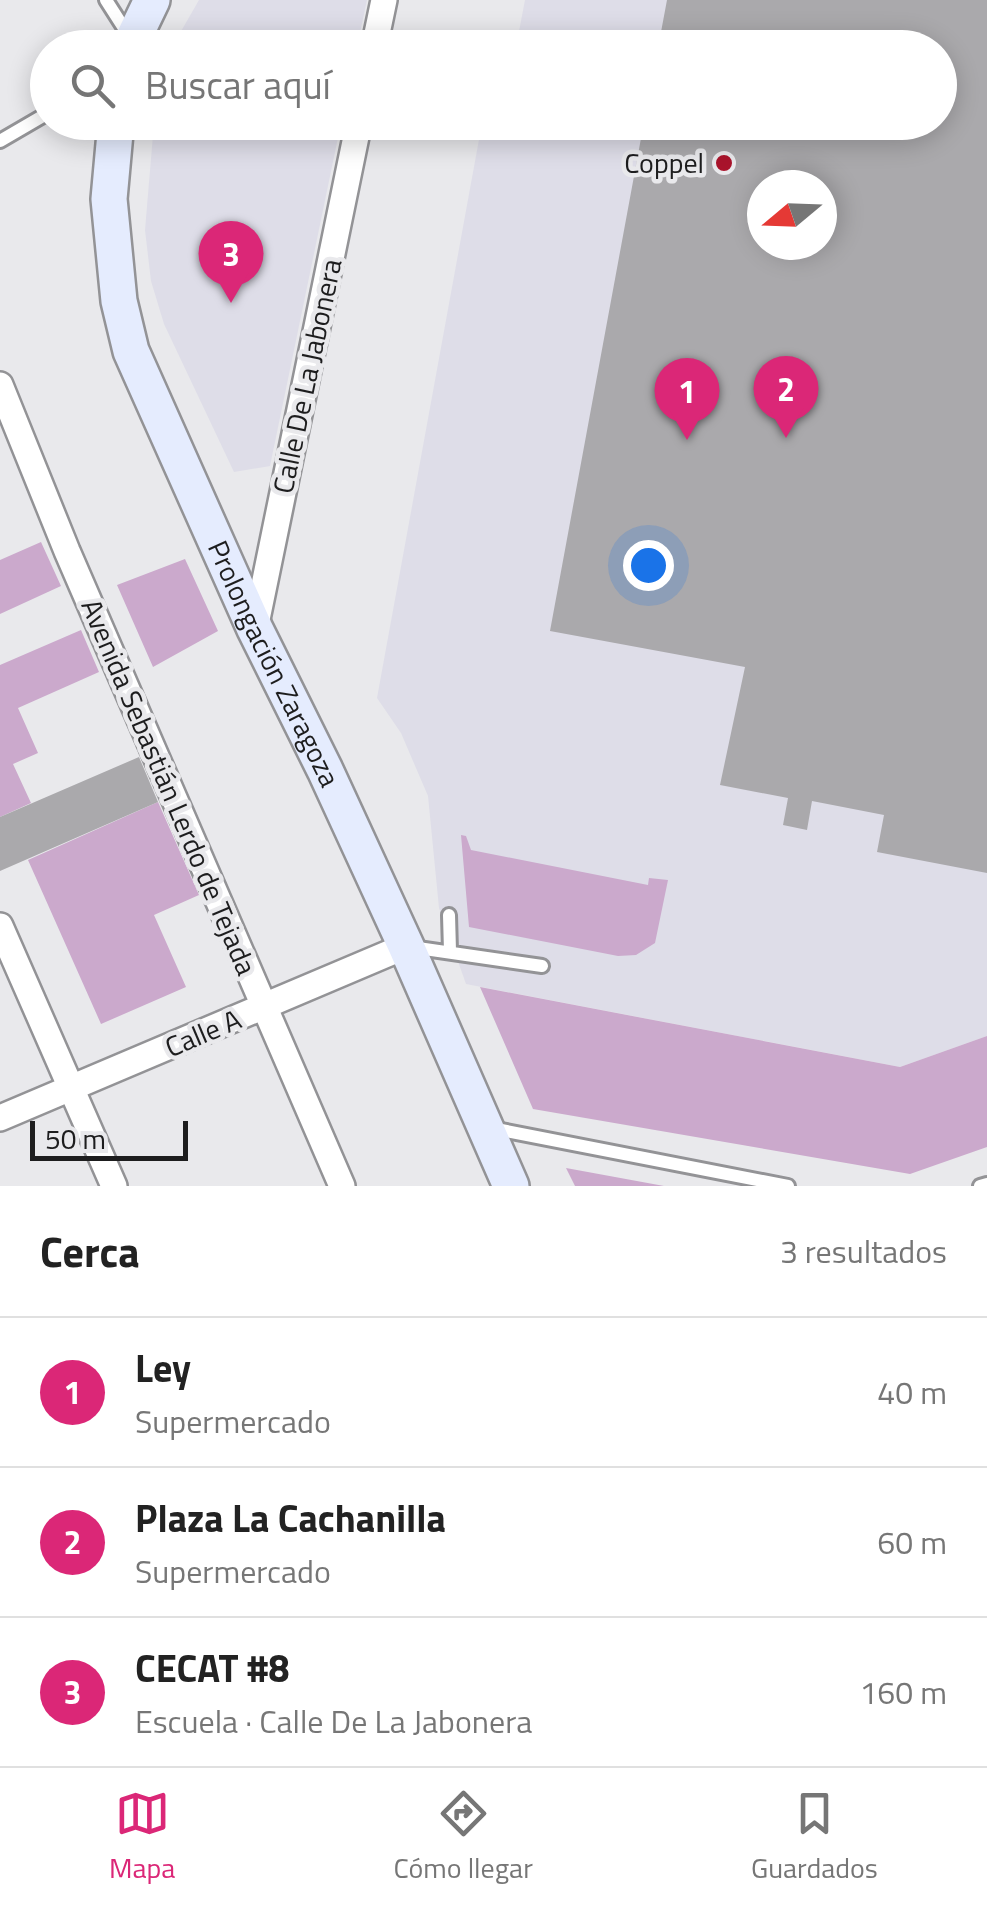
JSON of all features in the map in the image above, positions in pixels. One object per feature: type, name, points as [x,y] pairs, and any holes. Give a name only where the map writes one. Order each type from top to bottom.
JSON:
[{"type":"main road","points":[[137,30],[152,0]]},
{"type":"main road","name":"Prolongación Zaragoza","points":[[115,140],[110,199],[119,301],[130,351],[255,629],[406,946],[511,1186]]},
{"type":"street","points":[[378,30],[384,0]]},
{"type":"street","name":"Calle De La Jabonera","points":[[255,629],[355,140]]},
{"type":"street","name":"Avenida Sebastián Lerdo de Tejada","points":[[0,385],[67,551],[342,1186]]},
{"type":"street","points":[[0,926],[114,1186]]},
{"type":"street","name":"Calle A","points":[[0,1118],[406,946]]},
{"type":"lane","points":[[106,0],[123,30]]},
{"type":"lane","points":[[0,141],[30,126]]},
{"type":"lane","points":[[449,914],[450,950]]},
{"type":"lane","points":[[406,946],[542,966]]},
{"type":"lane","points":[[484,1126],[788,1186]]},
{"type":"lane","points":[[710,1169],[720,1186]]},
{"type":"shaded area","points":[[199,0],[367,0],[361,30],[182,30]]},
{"type":"shaded area","points":[[525,0],[987,0],[987,1036],[900,1067],[466,984],[439,908],[428,796],[401,733],[377,698],[479,140],[957,140],[957,30],[519,30]]},
{"type":"shaded area","points":[[153,140],[337,140],[270,466],[234,472],[164,324],[151,281],[145,230]]},
{"type":"shaded area","points":[[41,542],[61,586],[0,614],[0,560]]},
{"type":"shaded area","points":[[185,559],[218,631],[153,667],[117,585]]},
{"type":"shaded area","points":[[81,630],[99,672],[18,708],[38,753],[13,764],[31,803],[0,817],[0,665]]},
{"type":"shaded area","points":[[158,802],[199,895],[154,915],[186,987],[101,1024],[28,860]]},
{"type":"shaded area","points":[[461,835],[466,836],[471,850],[648,885],[649,878],[668,880],[655,943],[636,955],[618,956],[469,927]]},
{"type":"shaded area","points":[[480,987],[900,1067],[987,1036],[987,1147],[910,1174],[533,1109]]},
{"type":"shaded area","points":[[566,1168],[664,1186],[575,1186]]},
{"type":"building","points":[[667,0],[987,0],[987,873],[877,852],[884,815],[812,801],[807,830],[783,825],[788,798],[720,785],[745,667],[550,631],[641,140],[957,140],[957,30],[661,30]]},
{"type":"building","points":[[139,757],[158,802],[0,871],[0,817]]},
{"type":"place","name":"Coppel","points":[[724,163]]},
{"type":"place","name":"CECAT #8","points":[[231,303]]},
{"type":"place","name":"Plaza La Cachanilla","points":[[786,438]]},
{"type":"place","name":"Ley","points":[[687,440]]}]
